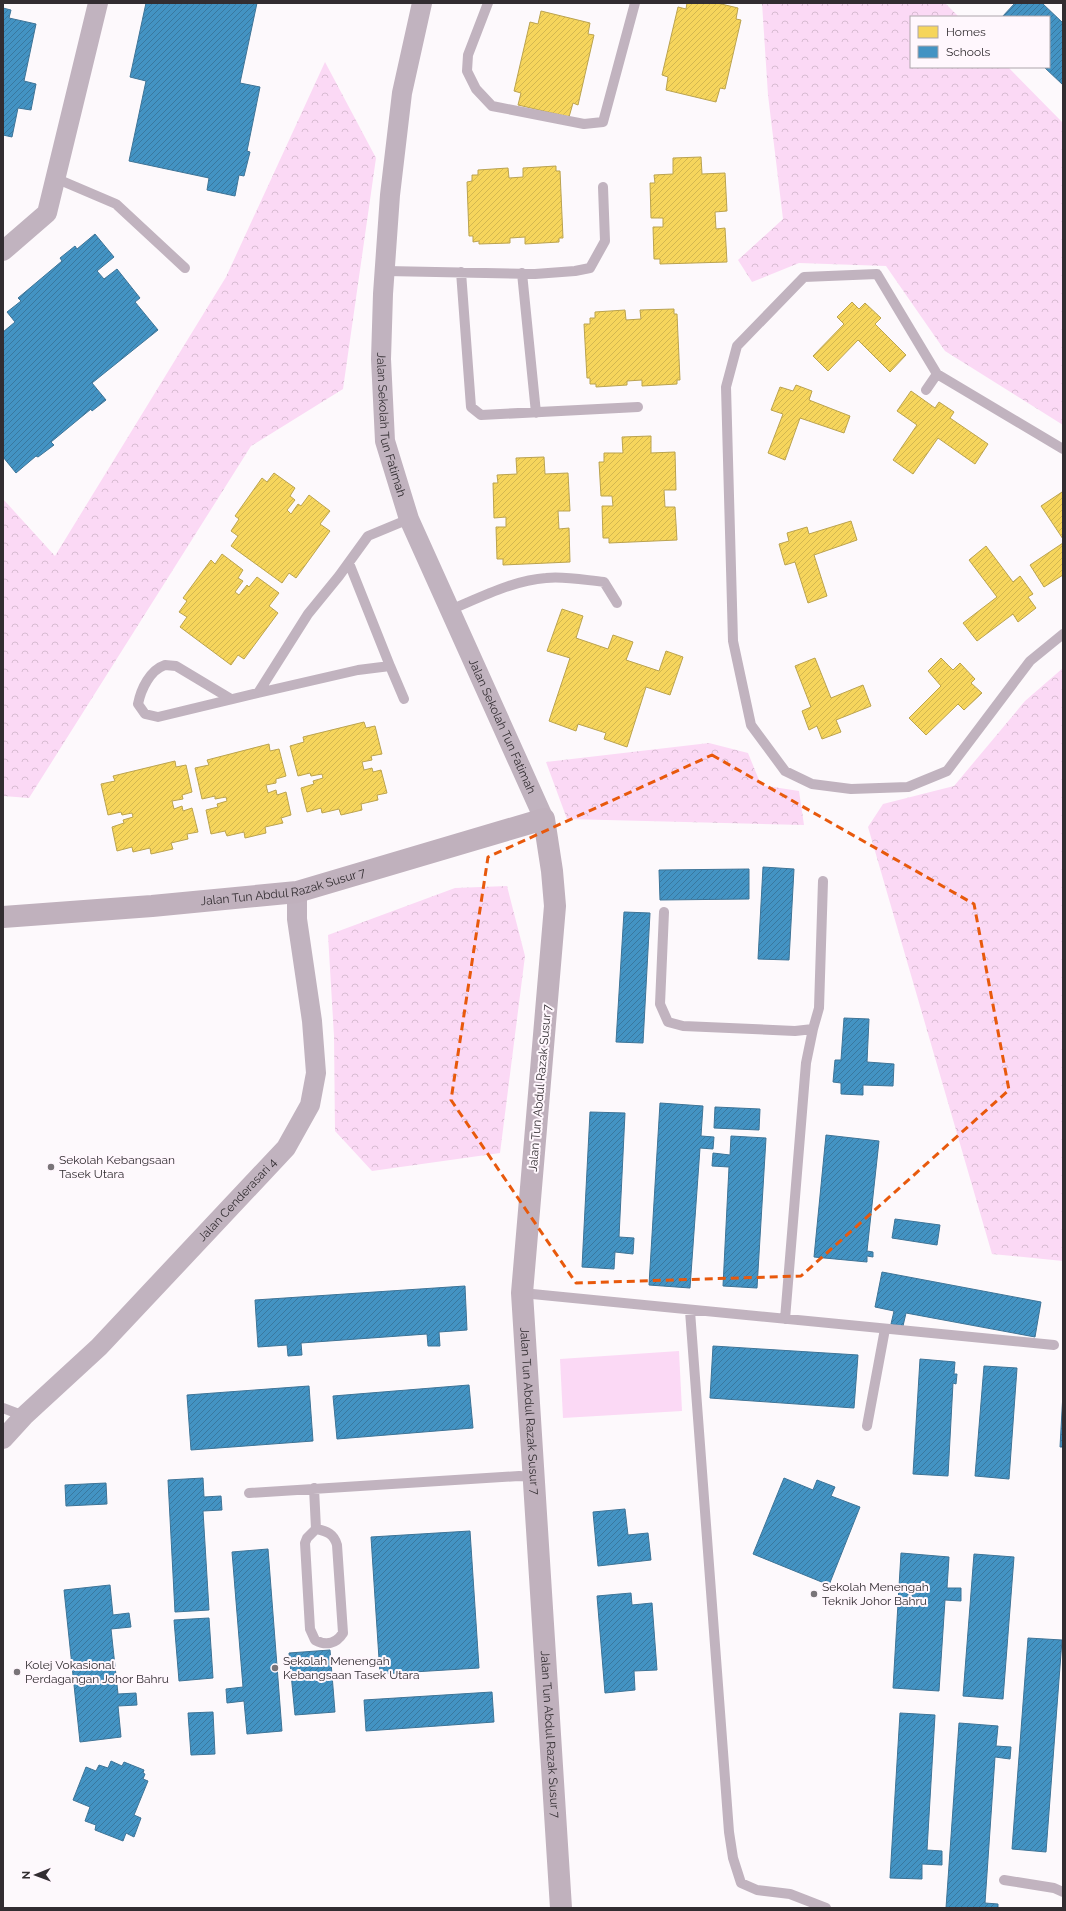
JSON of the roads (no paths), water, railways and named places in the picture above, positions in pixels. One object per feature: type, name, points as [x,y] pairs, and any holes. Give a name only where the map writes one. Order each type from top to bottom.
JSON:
[{"type":"street","points":[[3,251],[47,213],[98,3]]},
{"type":"street","name":"Jalan Sekolah Tun Fatimah","points":[[422,3],[402,93],[390,195],[386,270],[383,294],[381,359],[385,441],[410,519],[544,819]]},
{"type":"street","name":"Jalan Tun Abdul Razak Susur 7","points":[[3,917],[152,906],[297,892],[544,819],[552,871],[555,906],[522,1293],[561,1908]]},
{"type":"street","name":"Jalan Cenderasari 4","points":[[3,1440],[24,1416],[99,1347],[286,1148],[310,1105],[316,1073],[312,1021],[297,919],[297,892]]},
{"type":"lane","points":[[488,3],[468,55],[467,71],[476,89],[492,106],[584,124],[603,122],[635,3]]},
{"type":"lane","points":[[55,178],[116,204],[185,268]]},
{"type":"lane","points":[[386,270],[522,273],[575,271],[590,268],[605,241],[603,186]]},
{"type":"lane","points":[[461,272],[471,407],[481,415],[638,407]]},
{"type":"lane","points":[[522,273],[536,413]]},
{"type":"lane","points":[[1063,449],[937,374],[877,274],[804,277],[736,346],[726,387],[733,641],[751,725],[785,771],[812,784],[851,789],[908,787],[947,771],[1030,661],[1063,634]]},
{"type":"lane","points":[[926,390],[937,374]]},
{"type":"lane","points":[[258,693],[308,614],[349,563],[368,536],[410,519]]},
{"type":"lane","points":[[349,563],[404,699]]},
{"type":"lane","points":[[450,610],[506,587],[544,578],[566,577],[604,582],[618,603]]},
{"type":"lane","points":[[231,699],[176,666],[165,664],[155,671],[141,691],[138,704],[145,714],[158,717],[358,670],[390,666]]},
{"type":"lane","points":[[785,1320],[806,1063],[813,1029],[820,1008],[823,880]]},
{"type":"lane","points":[[664,912],[660,1004],[668,1022],[683,1026],[794,1031],[813,1029]]},
{"type":"lane","points":[[522,1293],[785,1320],[1054,1345]]},
{"type":"lane","points":[[690,1310],[729,1832],[733,1858],[741,1883],[757,1890],[790,1894],[826,1908]]},
{"type":"lane","points":[[867,1426],[885,1329]]},
{"type":"lane","points":[[3,1408],[24,1416]]},
{"type":"lane","points":[[249,1492],[519,1476],[534,1477]]},
{"type":"lane","points":[[314,1488],[316,1529],[304,1543],[310,1629],[315,1640],[320,1643],[328,1644],[334,1642],[343,1633],[337,1545],[335,1538],[330,1533],[316,1529]]},
{"type":"lane","points":[[1004,1880],[1054,1888],[1063,1892]]},
{"type":"place","name":"Sekolah Kebangsaan Tasek Utara","points":[[51,1167]]},
{"type":"place","name":"Sekolah Menengah Teknik Johor Bahru","points":[[814,1594]]},
{"type":"place","name":"Sekolah Menengah Kebangsaan Tasek Utara","points":[[275,1668]]},
{"type":"place","name":"Kolej Vokasional Perdagangan Johor Bahru","points":[[17,1672]]}]
